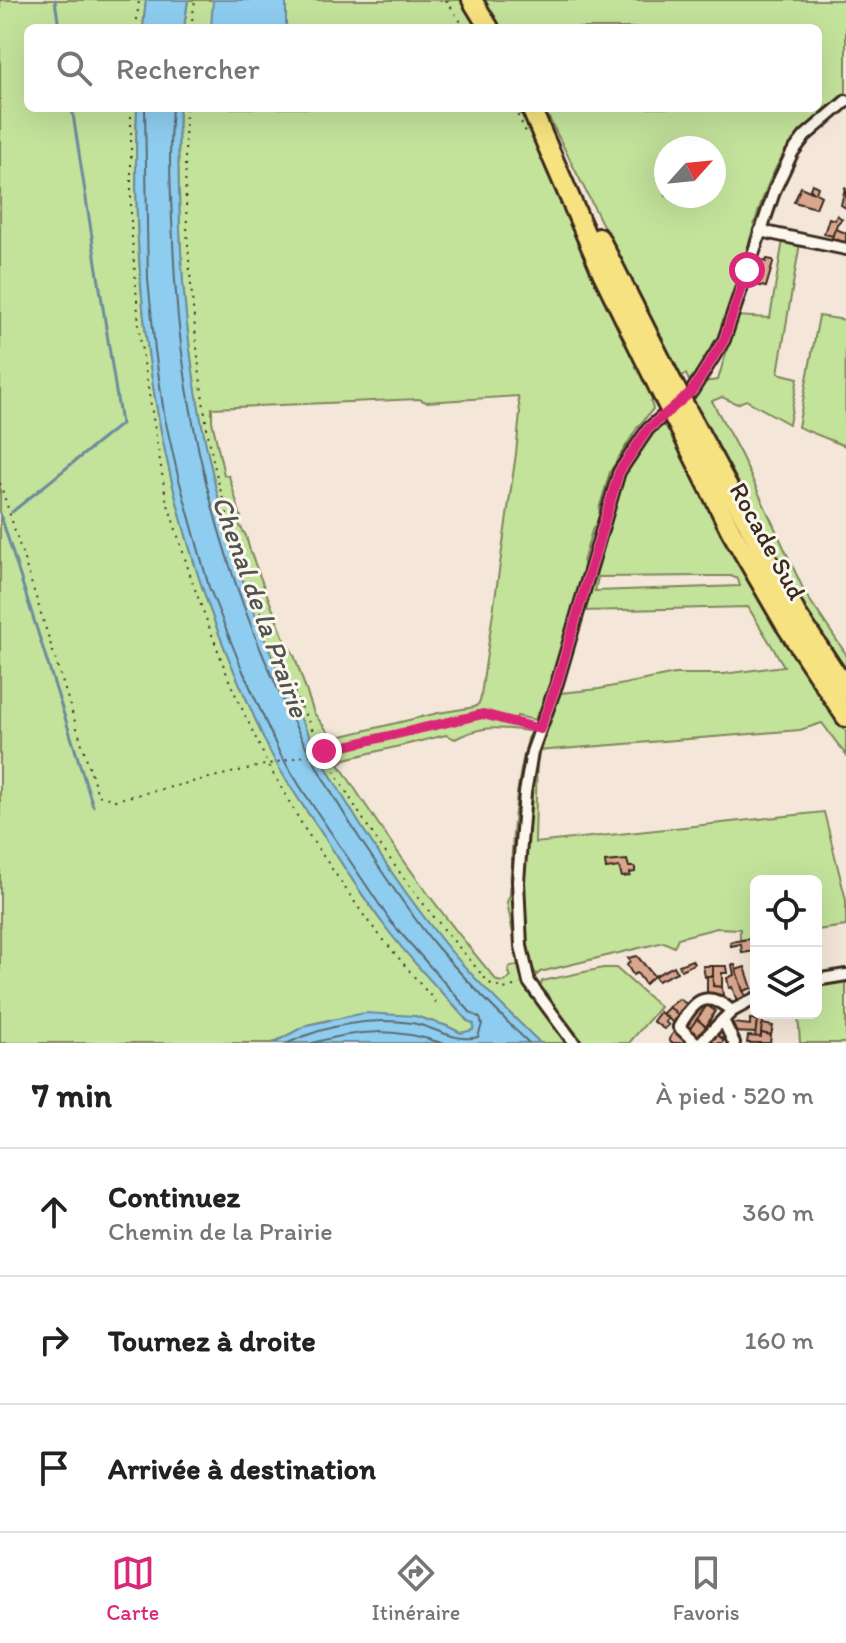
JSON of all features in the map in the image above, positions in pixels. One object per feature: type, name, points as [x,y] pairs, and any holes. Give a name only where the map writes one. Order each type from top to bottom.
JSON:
[{"type":"highway","points":[[472,0],[487,24]]},
{"type":"highway","points":[[534,112],[685,422]]},
{"type":"highway","name":"Rocade Sud","points":[[685,422],[797,615],[846,689]]},
{"type":"highway","name":"Rocade Sud","points":[[685,422],[731,531],[777,611],[846,717]]},
{"type":"street","points":[[574,1043],[529,982],[519,926],[518,881],[528,769],[557,683],[619,472],[648,429],[692,391],[724,340],[775,189],[792,153],[805,136],[846,101]]},
{"type":"street","points":[[760,231],[846,249]]},
{"type":"street","points":[[822,979],[846,975]]},
{"type":"street","points":[[732,1011],[718,999],[706,998],[695,1004],[679,1027],[698,1043],[732,1011],[750,1001]]},
{"type":"street","points":[[723,1020],[734,1043]]},
{"type":"path","points":[[136,24],[139,0]]},
{"type":"path","points":[[192,24],[195,0]]},
{"type":"path","points":[[446,0],[462,24]]},
{"type":"path","points":[[131,112],[131,225],[140,338],[166,498],[193,584],[231,685],[268,764],[304,828],[367,920],[438,1005]]},
{"type":"path","points":[[186,112],[183,168],[189,274],[202,395],[217,478],[249,581],[289,679],[324,751],[396,868],[489,983],[504,989],[529,982]]},
{"type":"path","points":[[0,483],[98,795],[115,800],[483,714],[540,729]]},
{"type":"green space","points":[[0,0],[146,0],[143,24],[24,24],[24,112],[137,112],[139,260],[157,409],[172,483],[192,556],[217,628],[263,736],[291,788],[384,925],[467,1021],[475,1023],[473,1030],[461,1033],[415,1016],[328,1020],[307,1025],[273,1043],[0,1043]]},
{"type":"green space","points":[[188,0],[462,0],[477,24],[185,24]]},
{"type":"green space","points":[[482,0],[846,0],[846,92],[822,112],[822,24],[497,24]]},
{"type":"green space","points":[[179,112],[525,112],[587,261],[654,399],[651,401],[653,409],[637,428],[610,472],[599,509],[601,512],[597,525],[593,527],[583,562],[585,565],[577,603],[573,606],[543,711],[537,714],[535,720],[517,716],[515,722],[529,726],[529,731],[492,728],[455,739],[446,735],[345,759],[339,764],[434,902],[497,981],[504,982],[511,977],[508,970],[511,966],[519,965],[507,902],[520,775],[529,735],[534,731],[521,802],[525,971],[572,1043],[540,1043],[440,938],[382,858],[331,776],[287,692],[252,605],[223,515],[202,423],[187,328],[178,168]],"holes":[[[518,396],[520,413],[480,702],[475,707],[331,736],[314,713],[294,655],[284,638],[240,526],[241,517],[229,476],[224,475],[212,408]]]},
{"type":"green space","points":[[546,112],[821,112],[782,157],[758,211],[720,333],[689,381],[686,374],[679,377]]},
{"type":"green space","points":[[783,240],[800,243],[778,373],[798,378],[789,424],[746,400],[737,404],[722,397],[712,401],[741,455],[805,593],[846,654],[846,673],[786,579],[692,402],[693,394],[703,382],[718,380],[736,316],[770,318]]},
{"type":"green space","points":[[819,316],[846,320],[845,446],[798,427]]},
{"type":"green space","points":[[658,425],[668,427],[730,546],[786,643],[846,732],[846,755],[822,723],[800,730],[537,751],[535,843],[824,812],[846,900],[846,926],[822,929],[822,875],[750,875],[750,939],[740,940],[740,929],[717,928],[678,938],[674,947],[664,942],[537,975],[529,960],[522,907],[526,812],[534,758],[560,693],[599,689],[675,674],[723,674],[784,666],[748,607],[583,611],[608,511],[629,461],[642,441]],"holes":[[[731,576],[738,579],[740,586],[595,591],[598,577]]]},
{"type":"green space","points":[[616,968],[660,1007],[629,1043],[584,1043],[560,1018],[540,988],[542,981]]},
{"type":"green space","points":[[846,979],[846,1043],[800,1043],[798,1019],[822,1019],[822,983]]},
{"type":"water","points":[[146,0],[188,0],[185,24],[143,24]]},
{"type":"water","points":[[213,0],[286,0],[286,24],[211,24]]},
{"type":"water","points":[[137,112],[179,112],[180,229],[187,328],[202,423],[223,515],[252,604],[287,691],[331,775],[382,858],[440,938],[488,992],[540,1043],[273,1043],[307,1025],[365,1013],[415,1016],[461,1033],[473,1030],[474,1024],[394,938],[291,788],[263,736],[217,628],[192,556],[172,483],[157,410],[139,260]]},
{"type":"building","points":[[812,184],[818,187],[816,193],[821,196],[816,208],[794,202],[801,187],[814,193],[810,189]]},
{"type":"building","points":[[846,189],[846,208],[841,205]]},
{"type":"building","points":[[837,215],[842,219],[833,236],[824,234],[829,218],[835,220]]},
{"type":"building","points":[[835,229],[846,233],[846,243],[832,238]]},
{"type":"building","points":[[767,259],[773,260],[773,263],[766,287],[755,285],[762,260],[766,262]]},
{"type":"building","points":[[627,860],[629,867],[635,867],[635,872],[630,876],[622,877],[619,867],[606,869],[605,862]]},
{"type":"building","points":[[750,939],[750,952],[742,953],[741,944],[731,946],[730,942]]},
{"type":"building","points":[[637,956],[654,976],[645,984],[637,973],[633,975],[627,965],[630,961],[628,958]]},
{"type":"building","points":[[692,960],[694,964],[681,970],[679,965]]},
{"type":"building","points":[[732,965],[735,965],[746,998],[737,1001],[727,978],[734,975]]},
{"type":"building","points":[[674,966],[677,972],[658,981],[654,976]]},
{"type":"building","points":[[703,966],[713,966],[713,976],[705,977]]},
{"type":"building","points":[[713,966],[726,966],[727,973],[722,973],[722,987],[713,986]]},
{"type":"building","points":[[745,967],[750,989],[743,991],[736,970]]},
{"type":"building","points":[[707,976],[713,976],[713,986],[722,987],[723,995],[707,994]]},
{"type":"building","points":[[679,999],[690,1006],[680,1017],[669,1007]]},
{"type":"building","points":[[711,1000],[687,1033],[682,1030],[700,1003]]},
{"type":"building","points":[[707,1005],[715,1011],[706,1027],[697,1019]]},
{"type":"building","points":[[669,1007],[680,1017],[676,1026],[663,1013]]},
{"type":"building","points":[[660,1012],[668,1019],[665,1022],[669,1025],[664,1029],[653,1021]]},
{"type":"building","points":[[697,1019],[706,1027],[700,1037],[689,1030]]},
{"type":"building","points":[[750,1019],[757,1020],[756,1033],[732,1032],[733,1023],[750,1025]]},
{"type":"building","points":[[757,1020],[763,1021],[761,1037],[755,1037]]},
{"type":"building","points":[[762,1024],[773,1026],[771,1035],[761,1033]]},
{"type":"building","points":[[676,1029],[689,1040],[687,1043],[671,1043],[669,1039]]},
{"type":"building","points":[[715,1033],[724,1040],[722,1043],[709,1039]]},
{"type":"building","points":[[761,1033],[771,1035],[770,1043],[747,1043],[748,1036],[761,1037]]},
{"type":"waterway","points":[[55,0],[58,24]]},
{"type":"waterway","points":[[12,512],[121,424],[73,112]]},
{"type":"waterway","points":[[0,513],[93,806]]},
{"type":"route","points":[[324,751],[483,714],[540,729],[557,683],[619,472],[648,429],[692,391],[724,340],[747,270]]},
{"type":"water label","name":"Chenal de la Prairie","points":[[261,606]]}]
